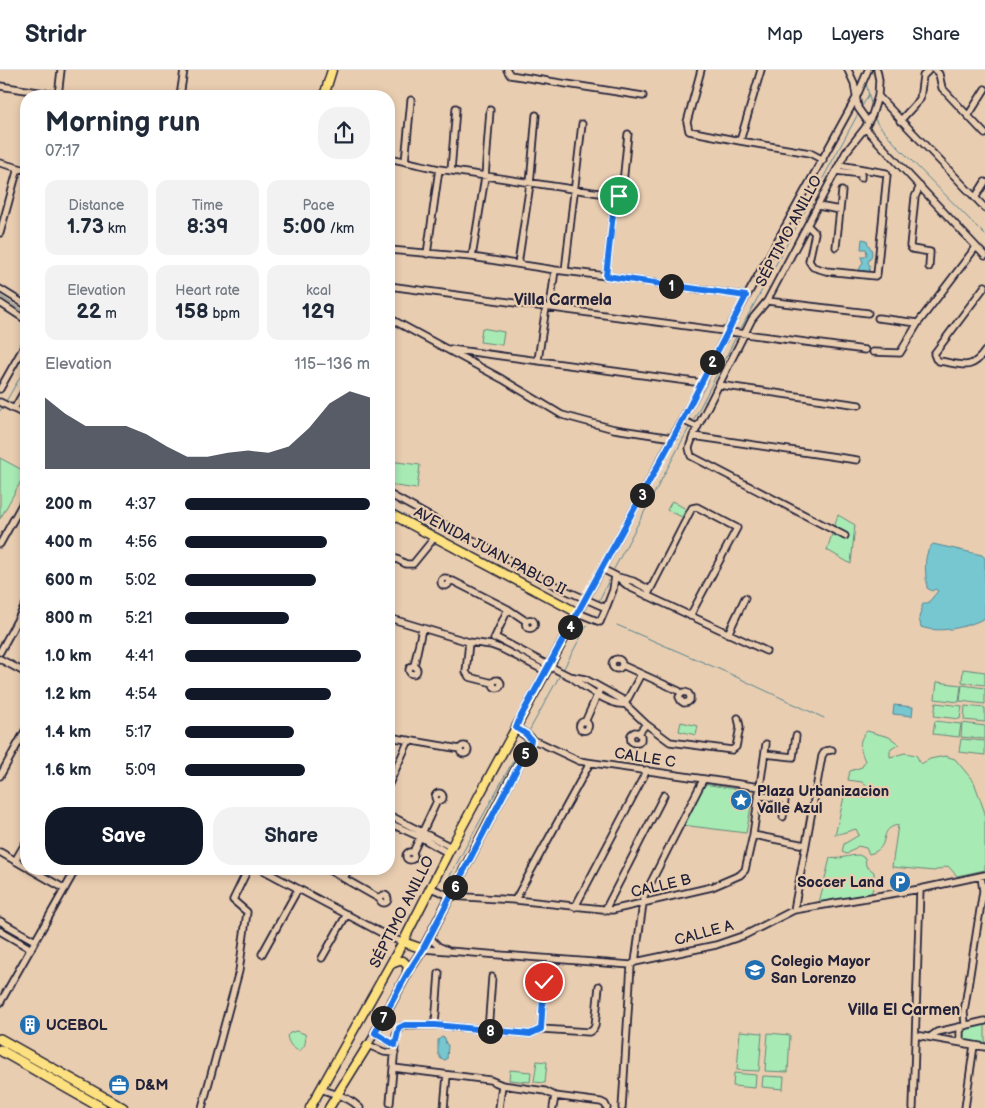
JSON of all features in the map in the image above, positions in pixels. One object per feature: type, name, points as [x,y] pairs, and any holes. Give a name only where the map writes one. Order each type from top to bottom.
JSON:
[{"type":"highway","points":[[0,1039],[123,1108]]},
{"type":"highway","points":[[0,1050],[102,1108]]},
{"type":"main road","points":[[326,90],[332,70]]},
{"type":"main road","name":"AVENIDA JUAN PABLO II","points":[[395,516],[578,613]]},
{"type":"main road","name":"SÉPTIMO ANILLO","points":[[310,1108],[404,942],[450,850],[578,613]]},
{"type":"main road","points":[[375,1033],[423,949],[529,737],[516,728]]},
{"type":"main road","points":[[404,942],[423,949]]},
{"type":"main road","points":[[391,964],[399,960],[403,961],[408,966],[407,974]]},
{"type":"main road","points":[[329,1108],[368,1045]]},
{"type":"street","points":[[60,90],[61,70]]},
{"type":"street","points":[[181,90],[184,70]]},
{"type":"street","points":[[507,70],[507,73],[510,75],[644,96]]},
{"type":"street","points":[[701,70],[687,122],[690,131],[810,153],[823,160]]},
{"type":"street","points":[[740,141],[761,70]]},
{"type":"street","points":[[848,70],[854,83],[858,108],[867,123],[920,186],[985,256]]},
{"type":"street","name":"SÉPTIMO ANILLO","points":[[578,613],[673,438],[689,424],[719,384],[737,332],[746,296],[823,160],[856,98],[868,70]]},
{"type":"street","name":"SÉPTIMO ANILLO","points":[[845,536],[691,456],[689,448],[693,436],[689,424],[702,383],[737,332],[767,301],[846,152],[867,123],[878,96],[879,80],[877,70]]},
{"type":"street","points":[[900,120],[920,99],[923,76],[929,70]]},
{"type":"street","points":[[934,70],[939,74],[942,88],[985,134]]},
{"type":"street","points":[[0,86],[24,90]]},
{"type":"street","points":[[968,116],[985,89]]},
{"type":"street","points":[[878,96],[985,208]]},
{"type":"street","points":[[405,162],[411,100]]},
{"type":"street","points":[[451,171],[456,108]]},
{"type":"street","points":[[472,257],[485,177],[490,110]]},
{"type":"street","points":[[518,264],[530,184],[536,116]]},
{"type":"street","points":[[565,271],[582,124]]},
{"type":"street","points":[[395,160],[485,177],[615,196],[622,193],[628,134]]},
{"type":"street","points":[[0,163],[18,168],[0,233]]},
{"type":"street","points":[[838,168],[861,174],[861,178]]},
{"type":"street","points":[[808,226],[815,234],[809,261],[813,267],[826,271],[875,276],[877,274],[887,173],[838,168]]},
{"type":"street","points":[[427,254],[440,169]]},
{"type":"street","points":[[975,198],[985,182]]},
{"type":"street","points":[[920,186],[915,197],[910,246],[912,249],[930,252],[929,267]]},
{"type":"street","points":[[836,247],[842,191]]},
{"type":"street","points":[[606,276],[615,196]]},
{"type":"street","points":[[818,206],[840,210]]},
{"type":"street","points":[[873,352],[899,353],[918,323],[976,247]]},
{"type":"street","points":[[395,251],[472,257],[746,296]]},
{"type":"street","points":[[538,360],[555,270]]},
{"type":"street","points":[[985,286],[934,354],[939,361],[967,365],[976,363],[985,351]]},
{"type":"street","points":[[395,287],[865,350]]},
{"type":"street","points":[[0,289],[20,301]]},
{"type":"street","points":[[767,301],[868,313]]},
{"type":"street","points":[[0,303],[20,316]]},
{"type":"street","points":[[878,318],[918,323]]},
{"type":"street","points":[[395,321],[502,379],[562,415],[614,428],[673,438]]},
{"type":"street","points":[[445,349],[702,383]]},
{"type":"street","points":[[0,389],[3,378],[20,352]]},
{"type":"street","points":[[719,384],[858,405]]},
{"type":"street","points":[[11,408],[20,396]]},
{"type":"street","points":[[0,402],[20,412]]},
{"type":"street","points":[[693,436],[857,460]]},
{"type":"street","points":[[395,497],[539,577],[585,600],[606,608]]},
{"type":"street","points":[[649,593],[692,508],[697,507],[736,526],[737,530],[690,616]]},
{"type":"street","points":[[0,544],[20,508]]},
{"type":"street","points":[[395,558],[406,564],[413,564],[435,537]]},
{"type":"street","points":[[602,569],[615,576],[625,585],[649,593],[690,616],[766,651]]},
{"type":"street","points":[[578,613],[600,622],[613,590],[615,576]]},
{"type":"street","points":[[449,582],[453,582],[508,609],[526,621]]},
{"type":"street","points":[[728,634],[746,598]]},
{"type":"street","points":[[491,645],[508,609]]},
{"type":"street","points":[[0,652],[20,615]]},
{"type":"street","points":[[395,620],[469,642],[491,645],[547,668],[584,679],[623,700],[646,724],[670,742],[732,750],[736,746],[740,727],[738,718]]},
{"type":"street","points":[[414,666],[422,629]]},
{"type":"street","points":[[495,637],[547,668]]},
{"type":"street","points":[[469,642],[467,675],[493,683]]},
{"type":"street","points":[[0,659],[20,669]]},
{"type":"street","points":[[622,665],[679,691],[681,694]]},
{"type":"street","points":[[625,704],[641,674]]},
{"type":"street","points":[[568,675],[582,686],[597,694],[620,705],[625,704]]},
{"type":"street","points":[[584,722],[601,687]]},
{"type":"street","points":[[639,733],[646,724]]},
{"type":"street","points":[[765,754],[793,757],[796,736]]},
{"type":"street","name":"CALLE C","points":[[529,737],[573,759],[590,763],[760,787]]},
{"type":"street","points":[[395,738],[460,749]]},
{"type":"street","points":[[0,776],[20,740]]},
{"type":"street","points":[[395,771],[409,740]]},
{"type":"street","name":"CALLE B","points":[[431,888],[450,896],[515,900],[612,910],[712,887],[740,876],[745,870],[752,835],[766,744]]},
{"type":"street","points":[[794,910],[822,756],[825,751],[832,750]]},
{"type":"street","points":[[515,900],[590,763]]},
{"type":"street","points":[[575,907],[647,770]]},
{"type":"street","points":[[622,1108],[633,963],[643,902],[646,891],[703,780]]},
{"type":"street","points":[[605,910],[664,795]]},
{"type":"street","points":[[758,795],[784,800],[782,817]]},
{"type":"street","points":[[413,852],[437,801]]},
{"type":"street","points":[[395,819],[450,850]]},
{"type":"street","points":[[395,825],[421,835]]},
{"type":"street","points":[[752,835],[805,845]]},
{"type":"street","points":[[0,852],[20,863]]},
{"type":"street","points":[[16,861],[20,853]]},
{"type":"street","points":[[40,875],[65,889]]},
{"type":"street","points":[[0,1003],[73,875]]},
{"type":"street","points":[[202,1108],[239,971],[247,912],[233,900],[245,875]]},
{"type":"street","points":[[272,875],[392,938],[404,942]]},
{"type":"street","points":[[338,875],[380,899]]},
{"type":"street","points":[[966,1044],[960,1039],[959,1035],[965,1024],[964,1012],[983,891],[983,876]]},
{"type":"street","name":"CALLE A","points":[[423,949],[633,963],[716,945],[744,935],[794,910],[920,889],[983,876]]},
{"type":"street","points":[[262,954],[298,889]]},
{"type":"street","points":[[913,1108],[920,889]]},
{"type":"street","points":[[322,958],[347,914]]},
{"type":"street","points":[[0,921],[35,941]]},
{"type":"street","points":[[0,931],[31,949]]},
{"type":"street","points":[[429,937],[438,946],[447,950]]},
{"type":"street","points":[[435,1025],[438,973]]},
{"type":"street","points":[[488,1031],[492,977]]},
{"type":"street","points":[[541,1029],[544,982]]},
{"type":"street","points":[[390,1103],[395,1045],[398,1032],[402,1026],[435,1025],[530,1034],[541,1029],[591,1031],[595,1026],[599,986]]},
{"type":"street","points":[[930,1037],[937,1032],[985,1020]]},
{"type":"street","points":[[395,1045],[375,1033],[368,1045],[384,1052],[395,1053]]},
{"type":"street","points":[[916,1035],[985,1047]]},
{"type":"street","points":[[964,1108],[974,1046]]},
{"type":"street","points":[[394,1068],[490,1080],[502,1085],[545,1091],[555,1096],[601,1102],[605,1104],[606,1108]]},
{"type":"street","points":[[444,1108],[447,1075]]},
{"type":"street","points":[[499,1108],[502,1085]]},
{"type":"street","points":[[321,1089],[344,1096],[360,1108]]},
{"type":"street","points":[[553,1108],[555,1096]]},
{"type":"green space","points":[[482,328],[504,332],[502,345],[480,342]]},
{"type":"green space","points":[[0,458],[20,469],[20,483],[0,519]]},
{"type":"green space","points":[[395,462],[420,465],[417,489],[395,486]]},
{"type":"green space","points":[[672,501],[686,509],[682,517],[667,510]]},
{"type":"green space","points":[[838,515],[855,525],[851,564],[827,550]]},
{"type":"green space","points":[[963,669],[985,672],[985,685],[962,682]]},
{"type":"green space","points":[[937,682],[961,685],[959,702],[935,699]]},
{"type":"green space","points":[[962,685],[985,688],[985,704],[960,701]]},
{"type":"green space","points":[[936,703],[962,706],[960,719],[934,716]]},
{"type":"green space","points":[[965,706],[985,708],[985,722],[964,720]]},
{"type":"green space","points":[[935,721],[961,724],[959,737],[933,734]]},
{"type":"green space","points":[[681,722],[698,726],[696,735],[679,731]]},
{"type":"green space","points":[[962,723],[985,726],[985,739],[961,737]]},
{"type":"green space","points":[[867,731],[889,737],[899,744],[890,750],[890,757],[905,753],[916,755],[921,764],[930,759],[945,756],[955,759],[974,782],[985,813],[985,870],[957,876],[948,866],[934,871],[892,867],[898,825],[888,830],[881,848],[876,851],[869,854],[866,848],[858,846],[847,854],[842,852],[844,844],[859,835],[856,829],[835,835],[845,793],[864,798],[872,791],[862,782],[848,780],[850,771],[862,767],[865,761],[860,745]]},
{"type":"green space","points":[[961,739],[985,741],[985,755],[959,752]]},
{"type":"green space","points":[[704,784],[749,791],[753,797],[746,833],[682,825]]},
{"type":"green space","points":[[859,855],[865,858],[866,866],[874,872],[874,878],[870,880],[862,878],[860,884],[869,885],[873,889],[870,895],[819,903],[830,858]]},
{"type":"green space","points":[[985,1023],[985,1044],[964,1039],[963,1031],[966,1028]]},
{"type":"green space","points":[[296,1031],[305,1034],[305,1044],[299,1051],[291,1045],[287,1036]]},
{"type":"green space","points":[[740,1031],[762,1033],[759,1071],[737,1070]]},
{"type":"green space","points":[[768,1033],[790,1035],[788,1072],[765,1071]]},
{"type":"green space","points":[[537,1061],[547,1062],[545,1083],[534,1082]]},
{"type":"green space","points":[[510,1070],[531,1072],[530,1082],[509,1080]]},
{"type":"green space","points":[[734,1073],[756,1075],[755,1088],[733,1086]]},
{"type":"green space","points":[[763,1076],[784,1077],[783,1089],[762,1087]]},
{"type":"water","points":[[862,239],[867,240],[872,251],[872,256],[868,263],[870,265],[869,272],[859,270],[863,262],[861,257],[865,257],[867,254],[866,249],[861,249]]},
{"type":"water","points":[[933,544],[982,555],[985,558],[985,618],[971,624],[945,630],[921,627],[919,618],[923,603],[928,603],[938,591],[935,589],[932,591],[927,588],[926,559],[927,553]]},
{"type":"water","points":[[894,705],[913,707],[912,716],[893,714]]},
{"type":"water","points":[[442,1037],[445,1038],[448,1045],[447,1059],[445,1060],[441,1059],[438,1053],[438,1040]]},
{"type":"waterway","points":[[866,83],[872,108]]},
{"type":"waterway","points":[[861,108],[869,94]]},
{"type":"waterway","points":[[739,332],[858,114]]},
{"type":"waterway","points":[[874,117],[899,148],[985,235]]},
{"type":"waterway","points":[[0,296],[20,309]]},
{"type":"waterway","points":[[692,423],[737,335]]},
{"type":"waterway","points":[[5,403],[20,377]]},
{"type":"waterway","points":[[0,411],[3,406]]},
{"type":"waterway","points":[[614,569],[690,426]]},
{"type":"waterway","points":[[395,510],[543,590]]},
{"type":"waterway","points":[[599,601],[609,580]]},
{"type":"waterway","points":[[563,670],[587,625]]},
{"type":"waterway","points":[[617,625],[728,673],[824,718]]},
{"type":"waterway","points":[[528,733],[560,675]]},
{"type":"waterway","points":[[446,883],[525,739]]},
{"type":"place","name":"Plaza Urbanizacion Valle Azul","points":[[741,800]]},
{"type":"place","name":"Soccer Land","points":[[900,882]]},
{"type":"place","name":"Colegio Mayor San Lorenzo","points":[[755,970]]},
{"type":"place","name":"UCEBOL","points":[[30,1025]]},
{"type":"place","name":"D&M","points":[[119,1085]]},
{"type":"district","name":"Villa Carmela","points":[[563,300]]},
{"type":"district","name":"Villa El Carmen","points":[[904,1010]]},
{"type":"route","points":[[544,982],[541,1029],[530,1034],[435,1025],[405,1025],[399,1028],[395,1045],[375,1033],[423,949],[530,744],[530,738],[516,728],[520,718],[673,438],[746,296],[606,276],[615,196],[619,196]]}]
